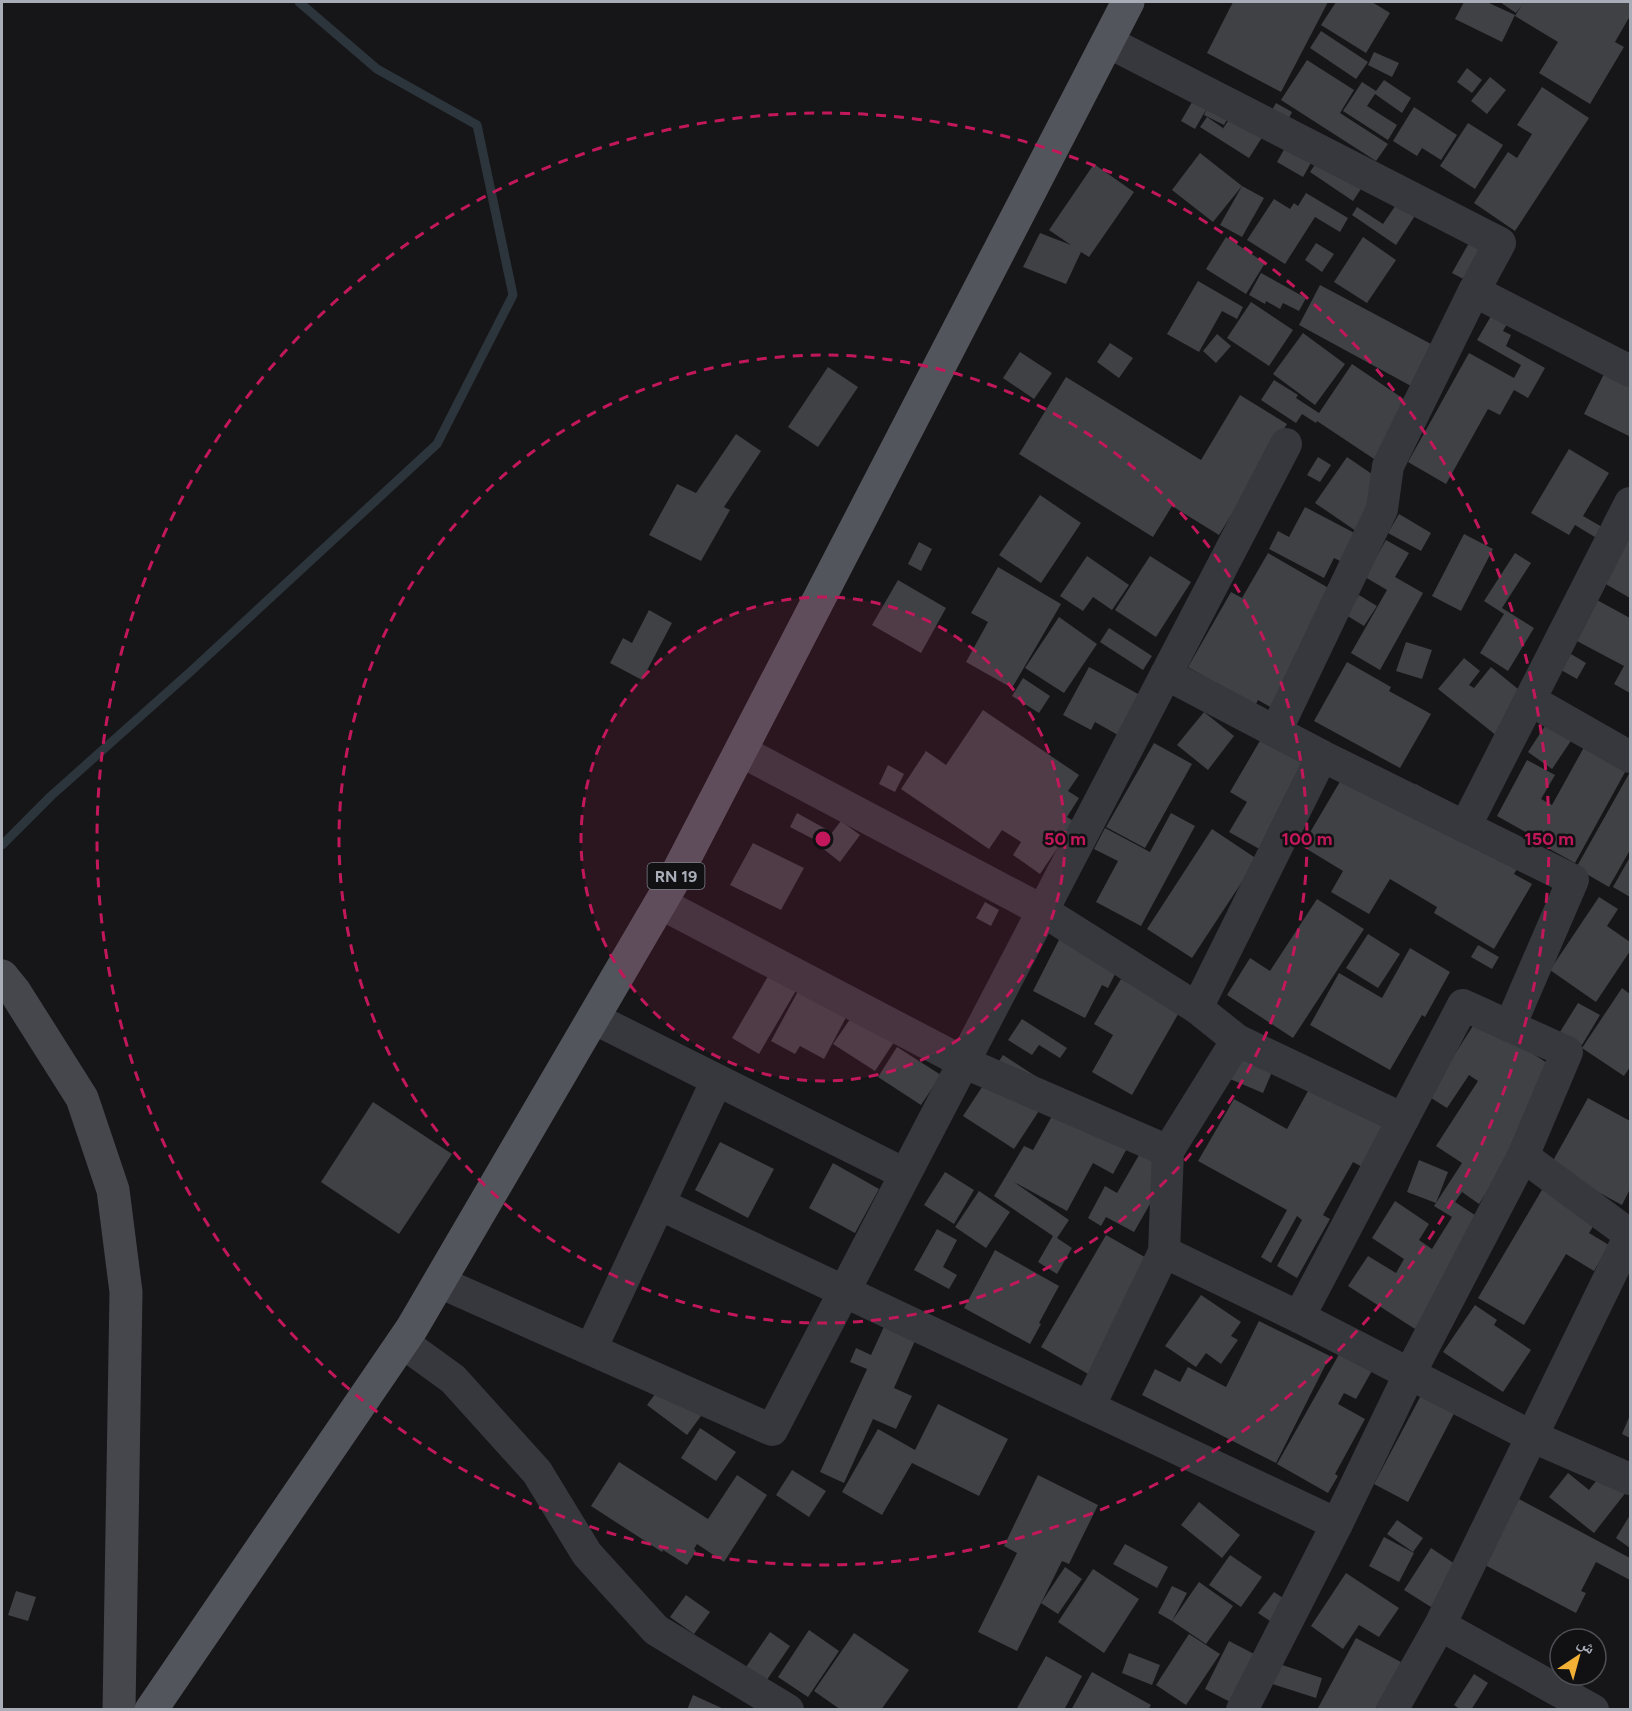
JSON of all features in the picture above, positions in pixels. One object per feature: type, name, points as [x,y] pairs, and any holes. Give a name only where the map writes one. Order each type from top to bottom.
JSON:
[{"type":"main road","name":"RN 19","points":[[151,1710],[402,1342],[660,903],[741,751],[1128,2]]},
{"type":"street","points":[[1107,42],[1500,243],[1388,466],[1382,509],[1276,731]]},
{"type":"street","points":[[1474,291],[1630,371]]},
{"type":"street","points":[[438,1282],[772,1430],[1286,444]]},
{"type":"street","points":[[1465,827],[1630,503]]},
{"type":"street","points":[[1166,674],[1322,756],[1573,880],[1510,1026]]},
{"type":"street","points":[[1530,700],[1630,757]]},
{"type":"street","points":[[741,751],[1043,911],[1197,1008],[1237,1040],[1403,1119]]},
{"type":"street","points":[[1197,1008],[1322,756]]},
{"type":"street","points":[[660,903],[963,1062],[1168,1151]]},
{"type":"street","points":[[2,976],[15,992],[82,1098],[113,1190],[126,1292],[119,1710]]},
{"type":"street","points":[[1242,1710],[1337,1524],[1409,1375],[1523,1156],[1567,1052],[1463,1005],[1299,1317]]},
{"type":"street","points":[[593,1018],[905,1173]]},
{"type":"street","points":[[1089,1407],[1164,1251],[1168,1151],[1237,1040]]},
{"type":"street","points":[[591,1349],[717,1080]]},
{"type":"street","points":[[1392,1710],[1440,1625],[1630,1235],[1523,1156]]},
{"type":"street","points":[[659,1204],[1337,1524]]},
{"type":"street","points":[[1164,1251],[1532,1436],[1630,1479]]},
{"type":"street","points":[[402,1342],[453,1379],[537,1472],[587,1554],[656,1630],[788,1710]]},
{"type":"street","points":[[1440,1625],[1593,1710]]},
{"type":"building","points":[[1233,2],[1328,2],[1281,92],[1207,53]]},
{"type":"building","points":[[1336,2],[1372,2],[1390,13],[1366,53],[1321,25]]},
{"type":"building","points":[[1464,2],[1487,2],[1515,15],[1502,42],[1455,19]]},
{"type":"building","points":[[1500,2],[1630,2],[1630,16],[1615,42],[1624,47],[1590,104],[1539,73],[1558,42],[1515,16],[1522,5],[1516,13]]},
{"type":"building","points":[[1321,31],[1368,62],[1356,79],[1310,48]]},
{"type":"building","points":[[1374,52],[1399,63],[1392,77],[1368,65]]},
{"type":"building","points":[[1307,60],[1354,90],[1340,113],[1388,144],[1376,161],[1281,100]]},
{"type":"building","points":[[1467,68],[1482,80],[1472,93],[1457,82]]},
{"type":"building","points":[[1490,77],[1506,90],[1487,114],[1471,101]]},
{"type":"building","points":[[1384,80],[1411,98],[1402,113],[1375,94],[1367,106],[1397,125],[1388,140],[1343,111],[1362,82],[1376,91]]},
{"type":"building","points":[[1542,87],[1589,118],[1515,231],[1474,203],[1508,152],[1517,158],[1532,134],[1517,125]]},
{"type":"building","points":[[1195,97],[1239,97],[1224,125],[1204,115],[1207,108],[1195,129],[1181,121]]},
{"type":"building","points":[[1244,97],[1275,117],[1249,158],[1200,127],[1207,117],[1223,128],[1222,130]]},
{"type":"building","points":[[1276,103],[1292,112],[1287,122],[1271,112]]},
{"type":"building","points":[[1414,107],[1457,135],[1441,160],[1422,148],[1417,156],[1393,141]]},
{"type":"building","points":[[1468,123],[1503,145],[1475,189],[1440,166]]},
{"type":"building","points":[[1295,130],[1321,145],[1303,177],[1277,162]]},
{"type":"building","points":[[1331,141],[1374,169],[1353,201],[1310,172]]},
{"type":"building","points":[[1200,153],[1242,186],[1213,222],[1172,190]]},
{"type":"building","points":[[1094,164],[1134,192],[1089,257],[1081,252],[1066,284],[1023,267],[1040,233],[1071,245],[1049,230]]},
{"type":"building","points":[[1242,186],[1264,198],[1242,237],[1220,225]]},
{"type":"building","points":[[1306,193],[1348,218],[1340,232],[1315,217],[1285,264],[1247,240],[1274,199],[1290,209],[1294,203],[1298,206]]},
{"type":"building","points":[[1404,193],[1422,205],[1396,245],[1352,215],[1357,207],[1383,224]]},
{"type":"building","points":[[1474,234],[1490,244],[1469,282],[1452,273]]},
{"type":"building","points":[[1226,237],[1265,263],[1246,294],[1206,269]]},
{"type":"building","points":[[1363,237],[1396,260],[1367,303],[1334,282]]},
{"type":"building","points":[[1316,243],[1334,254],[1322,272],[1305,260]]},
{"type":"building","points":[[1261,273],[1306,298],[1299,311],[1283,303],[1280,309],[1249,295]]},
{"type":"building","points":[[1198,281],[1243,307],[1237,319],[1222,311],[1199,352],[1167,334]]},
{"type":"building","points":[[1320,285],[1433,345],[1411,386],[1299,325]]},
{"type":"building","points":[[1501,299],[1516,308],[1503,331],[1511,335],[1506,346],[1545,368],[1528,398],[1514,390],[1500,415],[1488,409],[1446,484],[1408,462],[1469,353],[1514,378],[1521,365],[1477,340]]},
{"type":"building","points":[[1251,302],[1293,330],[1269,366],[1227,338]]},
{"type":"building","points":[[1303,333],[1345,364],[1315,405],[1273,374]]},
{"type":"building","points":[[1217,334],[1231,346],[1216,363],[1203,351]]},
{"type":"building","points":[[1110,343],[1133,358],[1119,378],[1097,362]]},
{"type":"building","points":[[1617,348],[1630,354],[1629,436],[1584,414]]},
{"type":"building","points":[[1020,352],[1052,373],[1034,399],[1003,378]]},
{"type":"building","points":[[1352,364],[1417,408],[1380,463],[1317,421],[1316,423],[1302,414],[1296,423],[1261,400],[1274,380],[1298,395],[1296,398],[1319,413]]},
{"type":"building","points":[[828,367],[858,387],[818,447],[788,427]]},
{"type":"building","points":[[1066,377],[1201,460],[1240,395],[1287,424],[1219,535],[1172,506],[1153,537],[1019,454]]},
{"type":"building","points":[[736,434],[761,451],[724,507],[730,510],[701,561],[649,535],[677,484],[696,493]]},
{"type":"building","points":[[1569,449],[1609,473],[1583,516],[1609,531],[1603,542],[1575,525],[1569,535],[1531,513]]},
{"type":"building","points":[[1318,457],[1331,465],[1320,482],[1307,475]]},
{"type":"building","points":[[1347,457],[1388,485],[1356,531],[1315,503]]},
{"type":"building","points":[[1040,495],[1081,523],[1041,583],[999,555]]},
{"type":"building","points":[[1305,507],[1362,537],[1348,565],[1334,558],[1324,578],[1269,549],[1278,531],[1289,537]]},
{"type":"building","points":[[1399,514],[1431,533],[1421,551],[1388,533]]},
{"type":"building","points":[[1464,534],[1493,549],[1461,611],[1432,596]]},
{"type":"building","points":[[1630,536],[1630,598],[1604,583]]},
{"type":"building","points":[[1386,540],[1409,553],[1395,577],[1423,593],[1380,670],[1351,653],[1387,590],[1365,577]]},
{"type":"building","points":[[919,542],[932,549],[921,571],[908,564]]},
{"type":"building","points":[[1268,553],[1332,590],[1291,719],[1258,700],[1255,706],[1188,667],[1231,592],[1242,598]]},
{"type":"building","points":[[1515,553],[1531,563],[1502,608],[1534,628],[1508,671],[1480,653],[1504,614],[1484,601]]},
{"type":"building","points":[[1087,556],[1129,585],[1112,610],[1093,597],[1083,611],[1060,596]]},
{"type":"building","points":[[1150,556],[1191,582],[1156,637],[1115,610]]},
{"type":"building","points":[[998,567],[1061,604],[1012,688],[966,662],[988,622],[971,613]]},
{"type":"building","points":[[898,580],[946,608],[921,653],[872,625]]},
{"type":"building","points":[[1359,595],[1377,606],[1364,626],[1346,615]]},
{"type":"building","points":[[1597,600],[1630,618],[1630,693],[1614,684],[1624,666],[1575,640]]},
{"type":"building","points":[[649,610],[672,623],[642,680],[610,663],[623,638],[632,643]]},
{"type":"building","points":[[1059,617],[1097,644],[1064,693],[1025,668]]},
{"type":"building","points":[[1109,628],[1152,656],[1143,670],[1100,642]]},
{"type":"building","points":[[1406,642],[1432,650],[1422,679],[1396,671]]},
{"type":"building","points":[[1571,654],[1586,663],[1577,679],[1561,670]]},
{"type":"building","points":[[1464,658],[1480,671],[1469,685],[1474,688],[1491,667],[1528,697],[1497,736],[1438,689]]},
{"type":"building","points":[[1347,662],[1391,687],[1389,691],[1431,714],[1400,768],[1314,721]]},
{"type":"building","points":[[1089,667],[1140,695],[1118,735],[1095,722],[1091,730],[1063,715]]},
{"type":"building","points":[[1023,678],[1050,696],[1039,713],[1012,696]]},
{"type":"building","points":[[1556,709],[1581,726],[1552,769],[1528,752]]},
{"type":"building","points":[[983,710],[1079,775],[1068,791],[1079,798],[1067,817],[1075,822],[1040,874],[1013,855],[1021,842],[1002,830],[989,849],[901,789],[926,751],[946,765]]},
{"type":"building","points":[[1204,712],[1234,736],[1208,770],[1177,745]]},
{"type":"building","points":[[1268,727],[1314,753],[1263,851],[1229,832],[1247,802],[1230,792]]},
{"type":"building","points":[[1588,740],[1630,763],[1575,863],[1530,838],[1531,835],[1497,816],[1527,760],[1555,775],[1541,799],[1552,805]]},
{"type":"building","points":[[1154,743],[1192,764],[1145,848],[1106,827]]},
{"type":"building","points":[[888,765],[904,774],[895,792],[879,784]]},
{"type":"building","points":[[1348,768],[1412,793],[1416,784],[1528,850],[1514,874],[1532,884],[1494,949],[1434,913],[1437,907],[1390,879],[1369,914],[1331,892],[1343,871],[1302,846]]},
{"type":"building","points":[[1630,772],[1630,850],[1609,887],[1576,868]]},
{"type":"building","points":[[797,813],[826,829],[819,842],[790,827]]},
{"type":"building","points":[[1171,813],[1195,826],[1141,926],[1096,902],[1118,861],[1094,849],[1105,828],[1150,852]]},
{"type":"building","points":[[841,821],[860,835],[840,862],[821,847]]},
{"type":"building","points":[[1212,829],[1257,859],[1192,958],[1147,929]]},
{"type":"building","points":[[753,843],[804,868],[781,910],[730,885]]},
{"type":"building","points":[[1630,857],[1630,897],[1613,887]]},
{"type":"building","points":[[1599,897],[1618,909],[1607,926],[1630,942],[1630,951],[1596,1002],[1550,970]]},
{"type":"building","points":[[1317,899],[1364,929],[1293,1038],[1227,995],[1250,958],[1270,971]]},
{"type":"building","points":[[985,902],[999,910],[991,926],[976,918]]},
{"type":"building","points":[[1066,926],[1124,956],[1108,988],[1102,985],[1085,1018],[1033,991]]},
{"type":"building","points":[[1368,934],[1400,954],[1378,988],[1346,968]]},
{"type":"building","points":[[1478,945],[1499,957],[1492,969],[1471,957]]},
{"type":"building","points":[[1410,948],[1450,972],[1425,1017],[1422,1015],[1390,1070],[1310,1025],[1339,973],[1382,998]]},
{"type":"building","points":[[774,966],[801,982],[759,1054],[732,1038]]},
{"type":"building","points":[[1121,979],[1136,987],[1193,988],[1132,1095],[1092,1072],[1113,1035],[1094,1024]]},
{"type":"building","points":[[803,982],[851,1008],[824,1059],[800,1046],[795,1054],[771,1041]]},
{"type":"building","points":[[1622,988],[1630,994],[1630,1067],[1624,1076],[1582,1048]]},
{"type":"building","points":[[1578,1003],[1600,1015],[1582,1045],[1560,1032]]},
{"type":"building","points":[[857,1009],[898,1036],[875,1071],[833,1044]]},
{"type":"building","points":[[1478,1018],[1558,1070],[1535,1117],[1479,1204],[1462,1192],[1455,1202],[1484,1221],[1415,1329],[1348,1286],[1368,1256],[1396,1273],[1404,1259],[1372,1238],[1395,1201],[1429,1224],[1419,1240],[1432,1249],[1452,1217],[1434,1206],[1462,1163],[1436,1146],[1478,1081],[1469,1075],[1447,1108],[1428,1096]]},
{"type":"building","points":[[1022,1019],[1067,1048],[1060,1058],[1039,1045],[1032,1055],[1008,1040]]},
{"type":"building","points":[[897,1047],[941,1075],[921,1105],[878,1077]]},
{"type":"building","points":[[1003,1055],[1054,1088],[1014,1149],[963,1116]]},
{"type":"building","points":[[1231,1055],[1272,1072],[1263,1093],[1223,1076]]},
{"type":"building","points":[[1318,1073],[1395,1116],[1366,1169],[1353,1162],[1323,1215],[1330,1219],[1297,1278],[1277,1266],[1302,1220],[1297,1216],[1271,1263],[1261,1257],[1287,1210],[1198,1161],[1234,1099],[1287,1129]]},
{"type":"building","points":[[1066,1091],[1137,1130],[1113,1174],[1093,1163],[1067,1211],[1014,1182],[1069,1220],[1057,1238],[1072,1248],[1057,1274],[1038,1262],[1053,1236],[994,1196],[1024,1146],[1033,1150]]},
{"type":"building","points":[[1588,1098],[1630,1121],[1630,1189],[1622,1205],[1550,1166]]},
{"type":"building","points":[[373,1102],[452,1154],[399,1234],[321,1182]]},
{"type":"building","points":[[720,1142],[774,1169],[748,1218],[695,1190]]},
{"type":"building","points":[[1146,1143],[1162,1183],[1134,1232],[1106,1217],[1101,1226],[1088,1218],[1105,1186],[1117,1193]]},
{"type":"building","points":[[1419,1160],[1448,1172],[1436,1203],[1407,1192]]},
{"type":"building","points":[[833,1163],[879,1189],[855,1233],[809,1208]]},
{"type":"building","points":[[945,1172],[974,1190],[954,1224],[924,1205]]},
{"type":"building","points":[[1543,1188],[1597,1220],[1589,1233],[1609,1245],[1594,1271],[1566,1254],[1524,1325],[1478,1298]]},
{"type":"building","points":[[979,1191],[1010,1212],[986,1248],[955,1227]]},
{"type":"building","points":[[937,1229],[957,1240],[943,1267],[957,1275],[949,1289],[914,1270]]},
{"type":"building","points":[[1106,1235],[1157,1264],[1097,1379],[1041,1347]]},
{"type":"building","points":[[995,1250],[1059,1286],[1030,1344],[964,1308]]},
{"type":"building","points":[[1201,1295],[1241,1322],[1231,1336],[1238,1340],[1221,1364],[1206,1353],[1196,1367],[1165,1346]]},
{"type":"building","points":[[1475,1305],[1497,1320],[1494,1325],[1531,1350],[1503,1392],[1443,1352]]},
{"type":"building","points":[[887,1320],[918,1334],[894,1388],[912,1396],[896,1429],[873,1419],[844,1483],[820,1472],[867,1369],[850,1362],[856,1348],[871,1355]]},
{"type":"building","points":[[1259,1321],[1330,1356],[1276,1463],[1142,1395],[1155,1369],[1180,1382],[1188,1367],[1226,1387]]},
{"type":"building","points":[[1350,1335],[1382,1353],[1356,1399],[1344,1393],[1338,1404],[1365,1419],[1335,1474],[1338,1476],[1328,1493],[1277,1464]]},
{"type":"building","points":[[1427,1384],[1460,1402],[1408,1502],[1374,1484]]},
{"type":"building","points":[[661,1386],[701,1416],[687,1435],[647,1405]]},
{"type":"building","points":[[938,1404],[1008,1439],[979,1496],[912,1463],[882,1515],[842,1492],[878,1429],[915,1450]]},
{"type":"building","points":[[1630,1415],[1630,1438],[1622,1434]]},
{"type":"building","points":[[700,1428],[736,1452],[716,1481],[681,1458]]},
{"type":"building","points":[[619,1462],[708,1519],[737,1475],[767,1495],[724,1562],[697,1544],[694,1549],[696,1551],[687,1565],[663,1550],[662,1552],[591,1506]]},
{"type":"building","points":[[792,1470],[826,1491],[809,1517],[776,1495]]},
{"type":"building","points":[[1603,1472],[1627,1491],[1594,1533],[1549,1497],[1568,1473],[1589,1490]]},
{"type":"building","points":[[1038,1475],[1098,1505],[1069,1564],[1062,1561],[1017,1651],[978,1632],[1017,1553],[1004,1546]]},
{"type":"building","points":[[1519,1499],[1630,1558],[1630,1580],[1596,1562],[1581,1591],[1586,1593],[1576,1613],[1485,1565]]},
{"type":"building","points":[[1199,1502],[1240,1535],[1222,1558],[1181,1525]]},
{"type":"building","points":[[1630,1515],[1630,1548],[1616,1538]]},
{"type":"building","points":[[1397,1520],[1423,1538],[1413,1552],[1387,1534]]},
{"type":"building","points":[[1384,1537],[1414,1553],[1399,1582],[1369,1566]]},
{"type":"building","points":[[1125,1544],[1168,1567],[1157,1588],[1113,1564]]},
{"type":"building","points":[[1431,1548],[1458,1566],[1431,1607],[1404,1590]]},
{"type":"building","points":[[1230,1555],[1262,1577],[1241,1607],[1209,1585]]},
{"type":"building","points":[[1065,1567],[1082,1579],[1058,1614],[1041,1603]]},
{"type":"building","points":[[1093,1569],[1139,1599],[1104,1653],[1058,1622]]},
{"type":"building","points":[[1346,1573],[1399,1608],[1379,1637],[1359,1625],[1343,1649],[1311,1626]]},
{"type":"building","points":[[1199,1582],[1233,1606],[1206,1644],[1172,1621]]},
{"type":"building","points":[[1172,1586],[1187,1593],[1172,1621],[1158,1613]]},
{"type":"building","points":[[16,1591],[36,1597],[28,1621],[8,1615]]},
{"type":"building","points":[[1274,1592],[1286,1600],[1270,1621],[1258,1613]]},
{"type":"building","points":[[686,1595],[710,1612],[694,1634],[670,1617]]},
{"type":"building","points":[[809,1630],[839,1651],[808,1697],[778,1677]]},
{"type":"building","points":[[770,1632],[790,1646],[764,1684],[744,1670]]},
{"type":"building","points":[[854,1633],[909,1670],[881,1710],[841,1710],[814,1691]]},
{"type":"building","points":[[1189,1634],[1220,1654],[1186,1705],[1156,1685]]},
{"type":"building","points":[[1356,1638],[1401,1662],[1375,1710],[1321,1710],[1318,1708]]},
{"type":"building","points":[[1229,1641],[1260,1657],[1236,1705],[1205,1689]]},
{"type":"building","points":[[1129,1653],[1160,1665],[1152,1685],[1122,1673]]},
{"type":"building","points":[[1046,1656],[1082,1676],[1064,1710],[1016,1710]]},
{"type":"building","points":[[1276,1663],[1322,1678],[1316,1698],[1269,1683]]},
{"type":"building","points":[[1092,1672],[1151,1705],[1148,1710],[1071,1710]]},
{"type":"building","points":[[1474,1674],[1488,1683],[1471,1710],[1461,1710],[1454,1705]]},
{"type":"building","points":[[693,1695],[726,1710],[687,1710]]},
{"type":"waterway","points":[[2,845],[51,796],[189,673],[437,444],[513,295],[477,125],[377,69],[299,2]]}]
